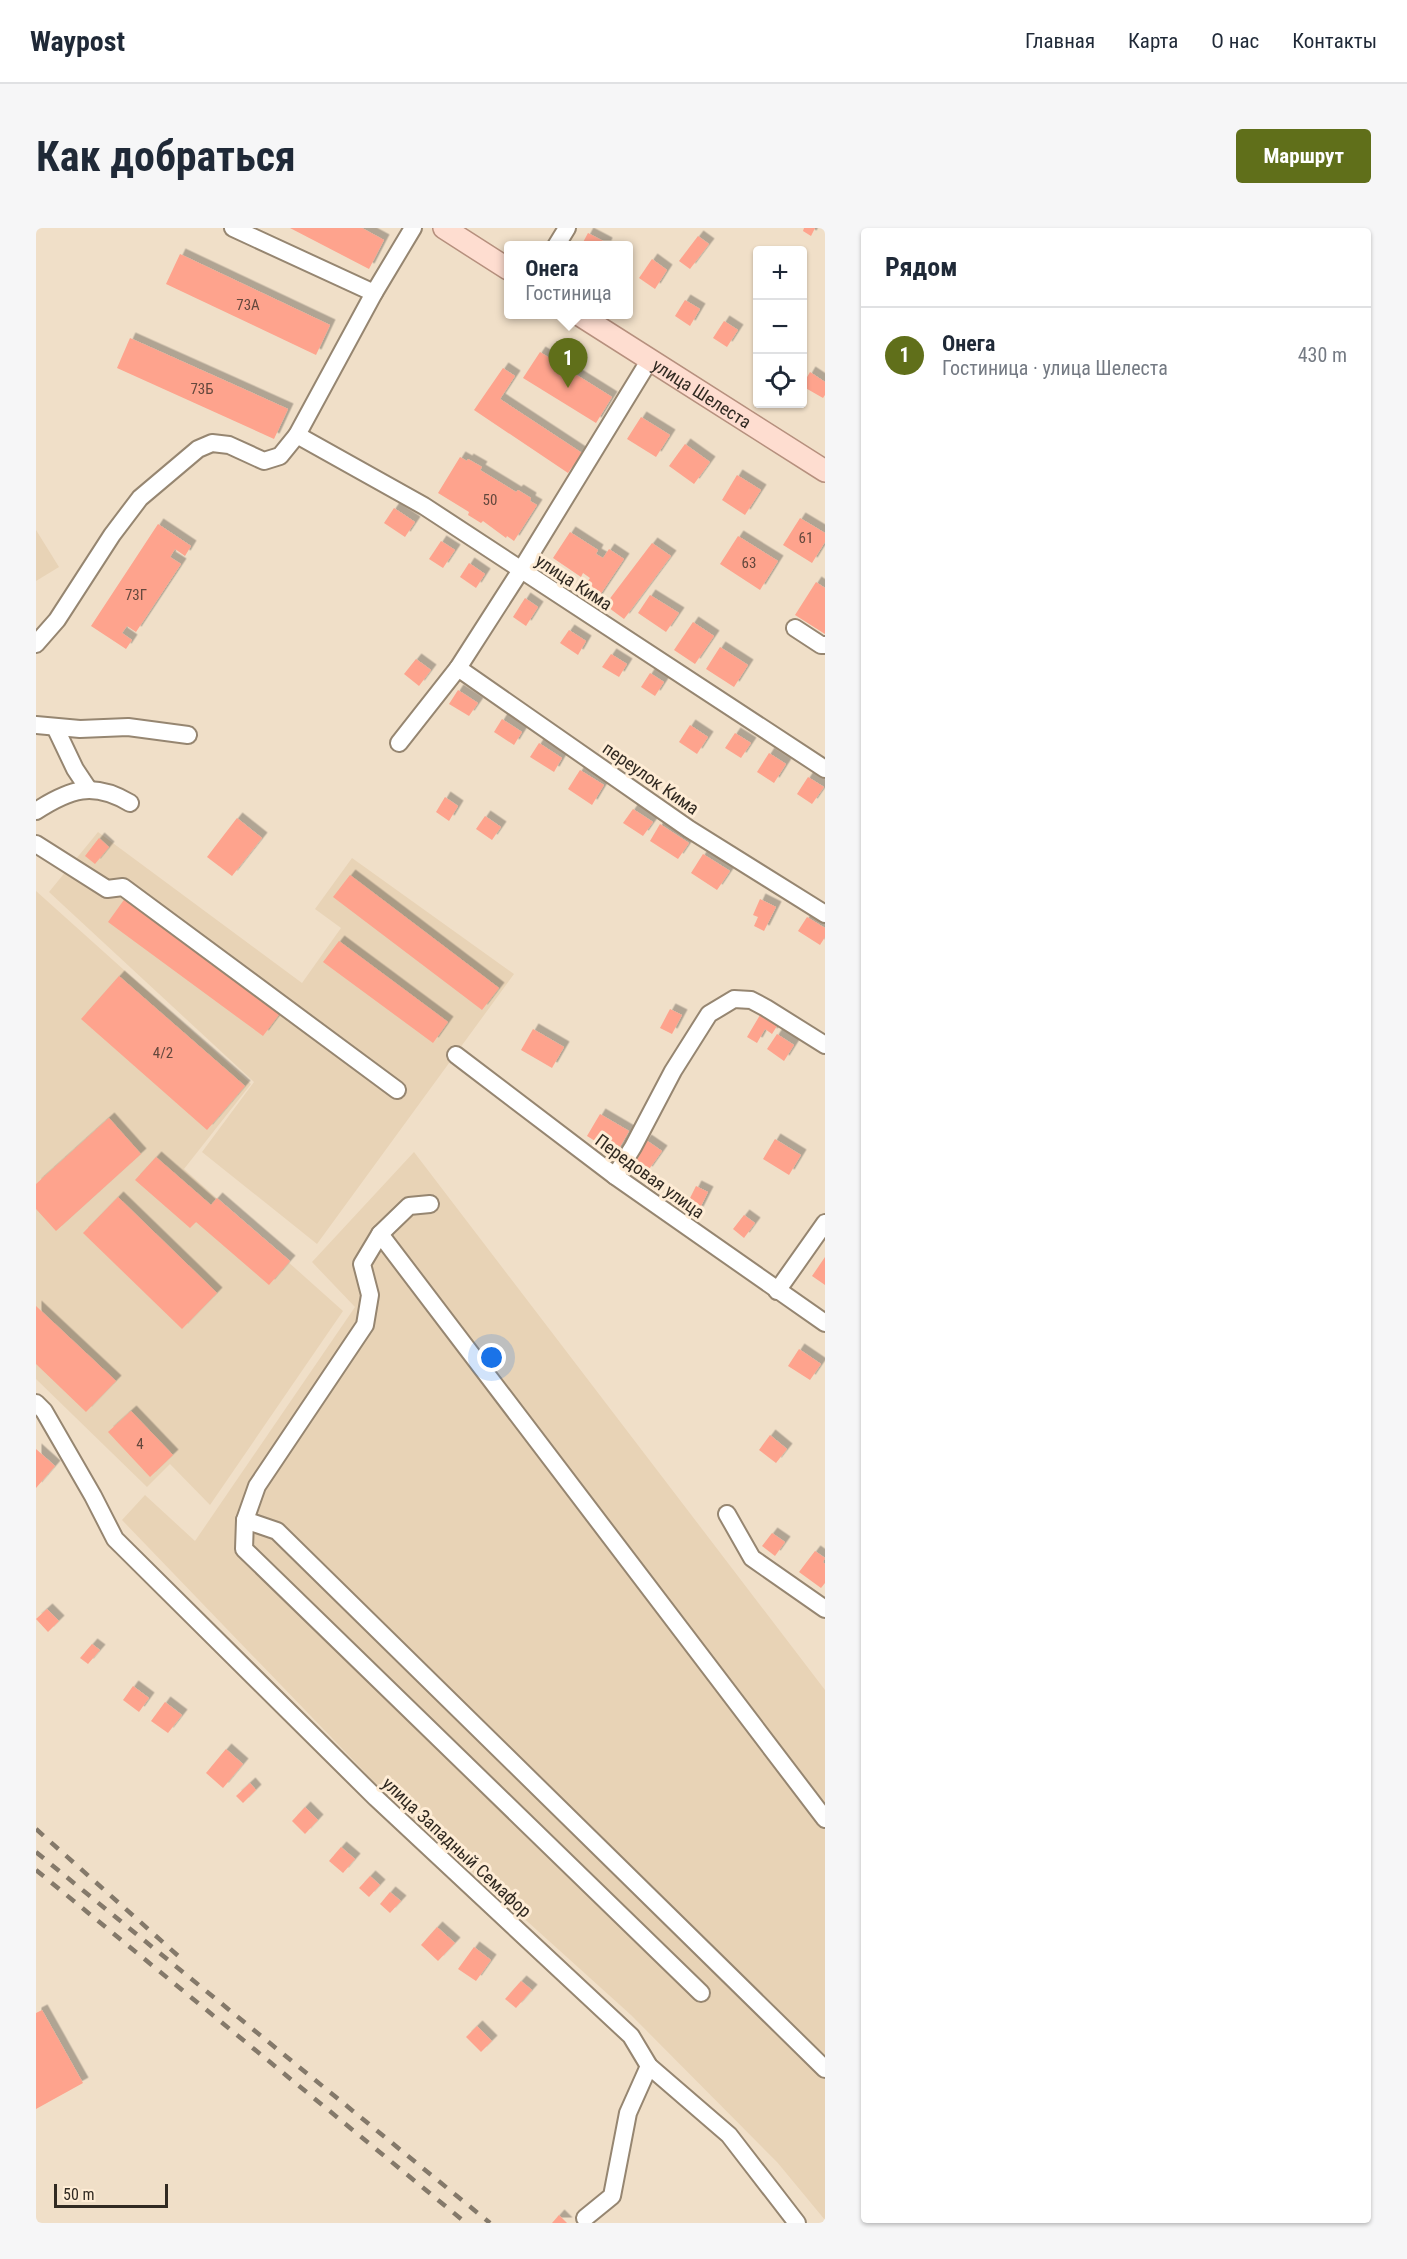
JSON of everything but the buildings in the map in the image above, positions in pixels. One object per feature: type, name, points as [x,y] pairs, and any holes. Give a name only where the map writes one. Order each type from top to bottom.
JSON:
[{"type":"main road","points":[[444,228],[504,266]]},
{"type":"main road","name":"улица Шелеста","points":[[584,319],[825,471]]},
{"type":"street","points":[[233,228],[375,293]]},
{"type":"street","points":[[36,644],[57,620],[112,535],[140,498],[198,449],[212,443],[229,445],[264,461],[280,456],[297,435],[413,228]]},
{"type":"street","points":[[559,241],[567,228]]},
{"type":"street","points":[[399,743],[458,668],[649,361]]},
{"type":"street","name":"улица Кима","points":[[297,435],[424,506],[825,769]]},
{"type":"street","points":[[795,628],[821,645],[825,645]]},
{"type":"street","name":"переулок Кима","points":[[458,668],[689,829],[825,914]]},
{"type":"street","points":[[36,725],[80,729],[128,727],[189,735]]},
{"type":"street","points":[[55,727],[75,769],[89,790]]},
{"type":"street","points":[[36,811],[64,795],[82,789],[110,792],[130,802]]},
{"type":"street","points":[[36,844],[107,889],[123,887],[397,1090]]},
{"type":"street","points":[[615,1176],[673,1071],[709,1014],[734,999],[751,1000],[825,1045]]},
{"type":"street","name":"Передовая улица","points":[[456,1055],[615,1176],[825,1323]]},
{"type":"street","points":[[430,1204],[409,1206],[380,1234],[362,1264],[370,1295],[365,1325],[257,1486],[245,1520],[244,1549],[701,1993]]},
{"type":"street","points":[[777,1291],[825,1223]]},
{"type":"street","points":[[380,1234],[825,1819]]},
{"type":"street","name":"улица Западный Семафор","points":[[36,1403],[44,1411],[115,1539],[376,1798],[632,2036],[649,2066],[729,2135],[797,2223]]},
{"type":"street","points":[[727,1514],[752,1558],[825,1609]]},
{"type":"street","points":[[245,1520],[277,1531],[825,2069]]},
{"type":"street","points":[[585,2218],[612,2196],[628,2113],[649,2066]]},
{"type":"shaded area","points":[[36,530],[59,567],[36,581]]},
{"type":"shaded area","points":[[98,832],[302,983],[341,928],[315,909],[352,858],[514,974],[317,1244],[202,1152],[254,1082],[49,892]]},
{"type":"shaded area","points":[[36,891],[251,1084],[184,1169],[343,1311],[210,1505],[170,1464],[147,1487],[36,1379]]},
{"type":"shaded area","points":[[414,1152],[825,1690],[825,2220],[777,2162],[631,2015],[383,1791],[122,1520],[145,1495],[195,1541],[355,1307],[312,1262]]},
{"type":"railway","points":[[36,1829],[184,1961]]},
{"type":"railway","points":[[36,1852],[490,2223]]},
{"type":"railway","points":[[36,1870],[466,2223]]},
{"type":"place","name":"Онега","points":[[568,388]]}]
